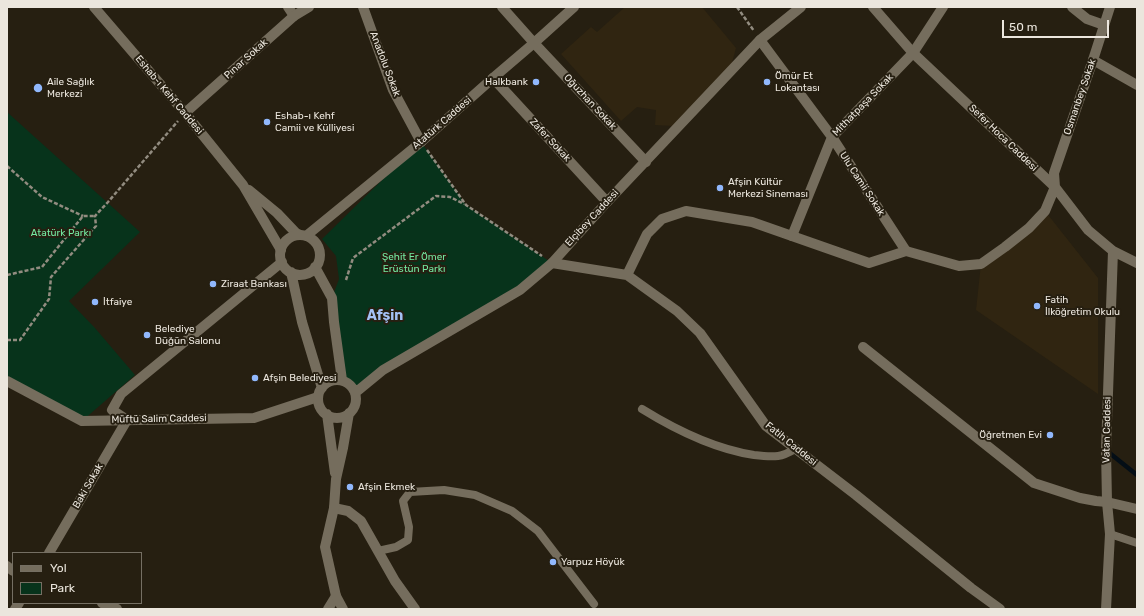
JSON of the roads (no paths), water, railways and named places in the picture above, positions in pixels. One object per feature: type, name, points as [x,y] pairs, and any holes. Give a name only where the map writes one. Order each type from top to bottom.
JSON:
[{"type":"street","name":"Eshab-ı Kehf Caddesi","points":[[94,7],[243,185]]},
{"type":"street","points":[[288,7],[294,16]]},
{"type":"street","name":"Pınar Sokak","points":[[185,114],[294,16],[309,7]]},
{"type":"street","name":"Anadolu Sokak","points":[[364,7],[393,90],[421,142]]},
{"type":"street","name":"Oğuzhan Sokak","points":[[502,7],[646,162]]},
{"type":"street","name":"Atatürk Caddesi","points":[[303,235],[421,142],[574,7]]},
{"type":"street","name":"Elçibey Caddesi","points":[[355,393],[383,370],[520,290],[552,263],[607,202],[760,40],[801,7]]},
{"type":"street","name":"Sefer Hoca Caddesi","points":[[873,7],[913,53],[1055,187],[1088,230],[1113,251],[1137,263]]},
{"type":"street","name":"Mithatpaşa Sokak","points":[[792,236],[832,137],[913,53],[943,7]]},
{"type":"street","points":[[1072,7],[1087,19],[1104,25]]},
{"type":"street","name":"Osmanbey Sokak","points":[[906,251],[959,266],[981,264],[1029,228],[1045,211],[1055,187],[1054,173],[1110,7]]},
{"type":"street","name":"Ulu Camii Sokak","points":[[760,40],[832,137],[906,251]]},
{"type":"street","points":[[1093,60],[1137,85]]},
{"type":"street","name":"Zafer Sokak","points":[[493,78],[607,202]]},
{"type":"street","points":[[243,185],[277,213],[296,233],[303,235],[312,238],[316,243],[320,255],[319,261],[310,272],[297,274],[291,272],[282,262],[280,256],[283,244],[288,239],[293,236],[303,235]]},
{"type":"street","points":[[243,185],[281,250]]},
{"type":"street","points":[[627,275],[647,234],[662,220],[686,211],[752,222],[869,264],[906,251]]},
{"type":"street","name":"Vatan Caddesi","points":[[1106,609],[1110,534],[1107,502],[1106,450],[1113,251]]},
{"type":"street","points":[[127,420],[112,410],[121,394],[282,262]]},
{"type":"street","name":"Fatih Caddesi","points":[[552,263],[627,275],[677,311],[700,333],[766,426],[856,495],[971,588],[1000,609]]},
{"type":"street","points":[[315,267],[332,298],[342,380]]},
{"type":"street","points":[[291,272],[320,393],[319,406],[326,414],[332,417],[338,417],[349,413],[355,404],[355,393],[348,383],[342,380],[331,381],[326,384],[320,393]]},
{"type":"street","points":[[863,347],[1034,483],[1080,498],[1137,509]]},
{"type":"street","name":"Müftü Salim Caddesi","points":[[7,381],[82,421],[254,418],[320,393]]},
{"type":"street","points":[[343,609],[336,596],[325,547],[334,508],[336,479],[349,413]]},
{"type":"street","points":[[326,414],[336,479]]},
{"type":"street","name":"Baki Sokak","points":[[50,552],[127,420]]},
{"type":"street","points":[[334,508],[348,512],[361,521],[395,581],[415,609]]},
{"type":"street","points":[[328,609],[336,596]]},
{"type":"street","points":[[104,604],[117,609]]},
{"type":"lane","points":[[642,409],[661,421],[682,431],[738,452],[761,456],[773,456],[785,454],[795,449]]},
{"type":"lane","points":[[378,550],[396,547],[408,540],[409,527],[403,501],[410,492],[444,490],[475,495],[512,511],[538,531],[594,604]]},
{"type":"lane","points":[[1110,534],[1137,543]]},
{"type":"waterway","points":[[1107,451],[1137,475]]},
{"type":"place","name":"Halkbank","points":[[536,82]]},
{"type":"place","name":"Ömür Et Lokantası","points":[[767,82]]},
{"type":"place","name":"Aile Sağlık Merkezi","points":[[38,88]]},
{"type":"place","name":"Eshab-ı Kehf Camii ve Külliyesi","points":[[267,122]]},
{"type":"place","name":"Afşin Kültür Merkezi Sineması","points":[[720,188]]},
{"type":"place","name":"Ziraat Bankası","points":[[213,284]]},
{"type":"place","name":"İtfaiye","points":[[95,302]]},
{"type":"place","name":"Fatih İlköğretim Okulu","points":[[1037,306]]},
{"type":"place","name":"Belediye Düğün Salonu","points":[[147,335]]},
{"type":"place","name":"Afşin Belediyesi","points":[[255,378]]},
{"type":"place","name":"Öğretmen Evi","points":[[1050,435]]},
{"type":"place","name":"Afşin Ekmek","points":[[350,487]]},
{"type":"place","name":"Yarpuz Höyük","points":[[553,562]]},
{"type":"district","name":"Afşin","points":[[385,316]]},
{"type":"park label","name":"Atatürk Parkı","points":[[61,233]]},
{"type":"park label","name":"Şehit Er Ömer Erüstün Parkı","points":[[414,262]]}]
